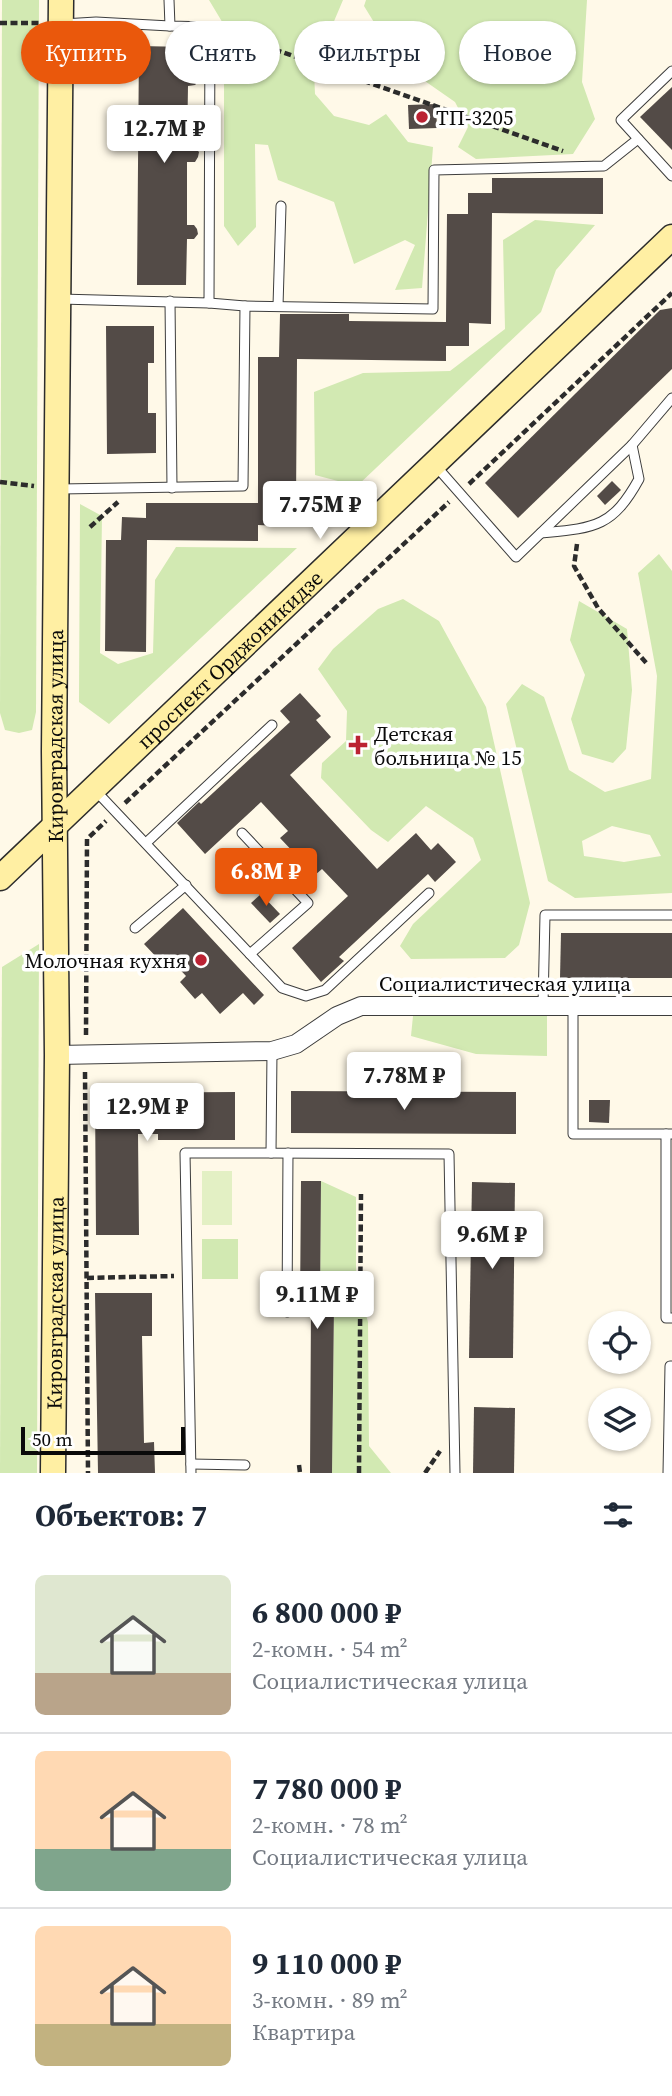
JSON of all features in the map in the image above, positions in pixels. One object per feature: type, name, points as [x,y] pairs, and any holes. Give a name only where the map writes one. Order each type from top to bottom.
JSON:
[{"type":"main road","name":"Кировградская улица","points":[[53,1473],[57,1055],[56,489],[61,12]]},
{"type":"main road","name":"проспект Орджоникидзе","points":[[0,878],[672,237]]},
{"type":"street","name":"Социалистическая улица","points":[[57,1055],[272,1051],[296,1044],[337,1016],[361,1006],[672,1006]]},
{"type":"lane","points":[[169,0],[170,21]]},
{"type":"lane","points":[[61,12],[96,22],[165,26]]},
{"type":"lane","points":[[672,71],[621,120],[672,176]]},
{"type":"lane","points":[[209,303],[211,84]]},
{"type":"lane","points":[[59,299],[433,309],[434,170],[604,166],[638,139]]},
{"type":"lane","points":[[278,306],[281,206]]},
{"type":"lane","points":[[170,301],[172,488]]},
{"type":"lane","points":[[56,489],[243,486],[245,306]]},
{"type":"lane","points":[[434,464],[516,557],[632,445],[672,398]]},
{"type":"lane","points":[[541,533],[579,529],[608,520],[627,501],[639,479],[632,445]]},
{"type":"lane","points":[[146,843],[272,725]]},
{"type":"lane","points":[[94,788],[282,988],[306,996],[325,990],[429,894]]},
{"type":"lane","points":[[242,833],[308,903],[250,954]]},
{"type":"lane","points":[[135,928],[186,885]]},
{"type":"lane","points":[[543,1006],[545,915],[672,915]]},
{"type":"lane","points":[[573,1006],[573,1134],[669,1134],[666,1318],[672,1318]]},
{"type":"lane","points":[[271,1153],[272,1051]]},
{"type":"lane","points":[[245,1465],[191,1469],[185,1153],[449,1154],[455,1473]]},
{"type":"lane","points":[[287,1312],[288,1153]]},
{"type":"lane","points":[[668,1473],[672,1366]]},
{"type":"path","points":[[0,23],[61,12]]},
{"type":"path","points":[[280,51],[565,152]]},
{"type":"path","points":[[88,1473],[87,839],[672,293]]},
{"type":"path","points":[[0,482],[56,489]]},
{"type":"path","points":[[90,527],[135,488]]},
{"type":"path","points":[[579,529],[574,566],[598,608],[648,664]]},
{"type":"path","points":[[359,1473],[361,1194]]},
{"type":"path","points":[[87,1278],[188,1276]]},
{"type":"path","points":[[299,1465],[300,1473]]},
{"type":"green space","points":[[2,0],[39,0],[39,21],[21,21],[21,84],[39,84],[36,712],[32,730],[19,733],[5,730],[0,713]]},
{"type":"green space","points":[[209,0],[343,0],[334,21],[294,21],[294,84],[315,84],[315,94],[334,116],[369,125],[386,114],[408,142],[433,147],[422,288],[395,290],[415,245],[405,240],[354,264],[334,202],[278,180],[268,145],[255,144],[256,227],[238,246],[224,226],[224,84],[280,84],[280,21],[222,21]]},
{"type":"green space","points":[[366,0],[587,0],[582,82],[595,119],[573,154],[476,159],[458,147],[468,127],[455,102],[429,84],[445,84],[445,21],[373,21],[364,6]]},
{"type":"green space","points":[[535,220],[595,225],[556,270],[541,312],[357,486],[315,475],[314,392],[363,373],[450,371],[505,329],[503,240]]},
{"type":"green space","points":[[80,504],[102,516],[100,653],[118,664],[153,653],[155,580],[176,547],[297,548],[109,724],[79,702]]},
{"type":"green space","points":[[659,554],[672,571],[672,893],[575,898],[548,881],[506,704],[522,684],[544,697],[569,770],[605,792],[651,779],[657,676],[638,573]],"holes":[[[612,826],[650,835],[661,856],[624,862],[584,856],[582,841]]]},
{"type":"green space","points":[[403,599],[439,621],[486,707],[530,903],[519,945],[505,958],[411,959],[400,946],[413,924],[481,860],[473,838],[426,806],[388,842],[371,830],[321,778],[322,763],[346,741],[347,711],[318,669],[333,649],[378,609]]},
{"type":"green space","points":[[579,601],[627,629],[632,690],[626,749],[613,763],[582,754],[571,719],[585,675],[570,640]]},
{"type":"green space","points":[[39,944],[37,1473],[0,1473],[2,967]]},
{"type":"green space","points":[[547,1015],[547,1056],[476,1054],[411,1036],[413,1016]]},
{"type":"green space","points":[[202,1171],[232,1171],[232,1225],[202,1225]]},
{"type":"green space","points":[[321,1181],[356,1197],[356,1278],[368,1322],[369,1446],[391,1473],[332,1473],[334,1307],[320,1306]]},
{"type":"green space","points":[[202,1239],[238,1239],[238,1279],[202,1279]]},
{"type":"building","points":[[151,46],[165,47],[165,84],[196,84],[188,86],[187,148],[195,148],[199,152],[195,162],[187,162],[187,225],[194,225],[198,234],[194,239],[187,239],[186,285],[137,285],[139,84],[151,84]]},
{"type":"building","points":[[672,87],[672,150],[640,117]]},
{"type":"building","name":"ТП-3205","points":[[436,104],[437,128],[409,129],[408,105]]},
{"type":"building","points":[[492,178],[603,178],[603,214],[492,213],[491,324],[469,323],[469,346],[446,346],[446,361],[297,359],[296,503],[280,503],[279,526],[258,525],[258,541],[147,540],[146,652],[105,651],[106,540],[121,540],[122,517],[146,518],[146,503],[258,503],[258,357],[279,357],[280,314],[349,314],[349,321],[446,322],[447,214],[468,214],[468,193],[492,193]]},
{"type":"building","points":[[672,308],[672,369],[518,518],[485,483],[660,310]]},
{"type":"building","points":[[106,326],[154,326],[154,363],[148,363],[148,413],[156,413],[156,453],[107,454]]},
{"type":"building","points":[[612,481],[621,490],[605,505],[597,496]]},
{"type":"building","points":[[300,693],[321,716],[316,720],[331,737],[290,775],[377,869],[416,833],[431,850],[438,843],[456,862],[435,882],[428,874],[339,957],[344,961],[321,982],[292,948],[348,896],[322,869],[315,875],[280,838],[288,831],[261,802],[205,854],[177,823],[290,722],[280,711]]},
{"type":"building","points":[[261,894],[280,914],[270,923],[251,903]]},
{"type":"building","name":"Молочная кухня","points":[[183,908],[264,995],[254,1005],[243,993],[220,1014],[202,993],[195,999],[180,982],[186,976],[168,957],[162,963],[144,944]]},
{"type":"building","points":[[561,933],[672,933],[672,978],[560,978]]},
{"type":"building","points":[[291,1091],[516,1092],[516,1134],[291,1133]]},
{"type":"building","points":[[235,1092],[235,1140],[158,1140],[158,1134],[138,1134],[139,1235],[96,1235],[95,1093]]},
{"type":"building","points":[[589,1100],[610,1100],[609,1123],[589,1122]]},
{"type":"building","points":[[301,1181],[321,1181],[320,1306],[334,1306],[332,1473],[310,1473],[311,1307],[300,1307]]},
{"type":"building","points":[[472,1182],[515,1183],[513,1358],[469,1358]]},
{"type":"building","points":[[95,1293],[152,1293],[152,1336],[142,1336],[144,1443],[154,1442],[155,1473],[98,1473]]},
{"type":"building","points":[[474,1407],[515,1408],[514,1473],[473,1473]]},
{"type":"place","name":"ТП-3205","points":[[422,117]]},
{"type":"place","name":"Детская больница № 15","points":[[358,745]]},
{"type":"place","name":"Молочная кухня","points":[[201,960]]}]
